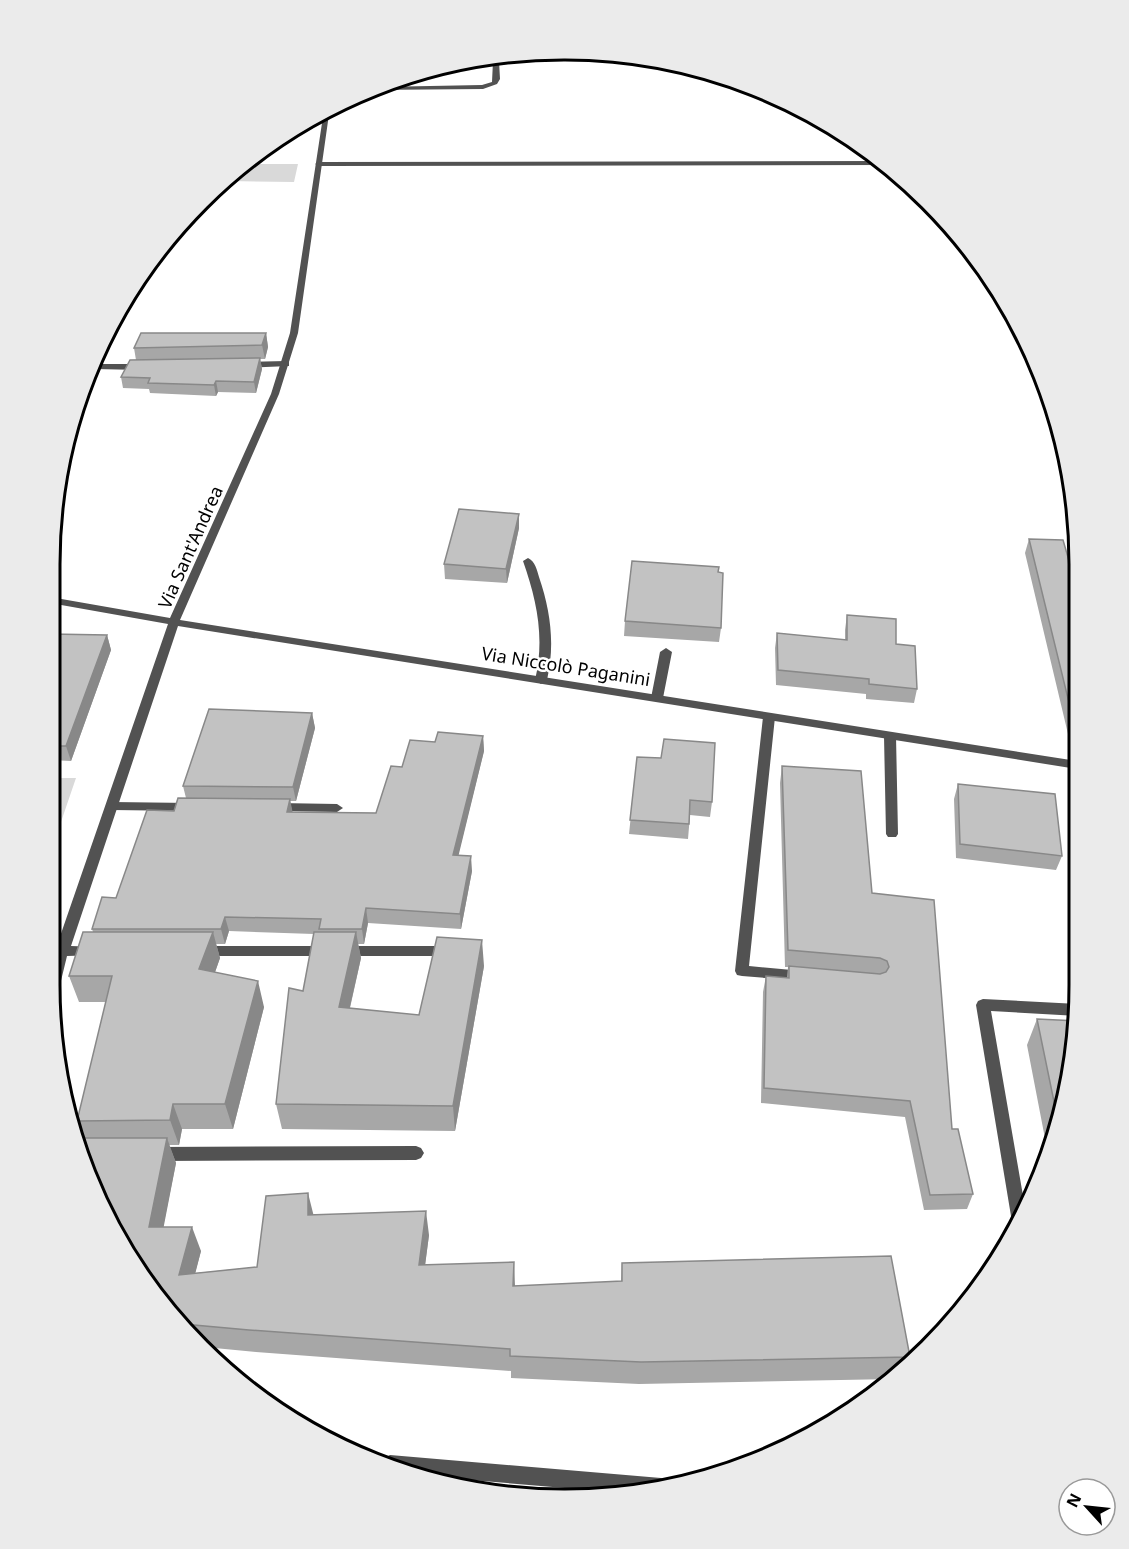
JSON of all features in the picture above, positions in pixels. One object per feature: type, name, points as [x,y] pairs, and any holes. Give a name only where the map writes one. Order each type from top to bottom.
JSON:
[{"type":"street","points":[[398,89],[483,87],[495,83],[496,65]]},
{"type":"street","name":"Via Sant'Andrea","points":[[60,956],[174,622],[268,412],[286,364],[294,333],[326,120]]},
{"type":"street","points":[[319,164],[871,163]]},
{"type":"street","points":[[239,365],[286,364]]},
{"type":"street","points":[[99,368],[156,366]]},
{"type":"street","points":[[528,561],[537,583],[545,618],[546,659],[541,680]]},
{"type":"street","name":"Via Niccolò Paganini","points":[[60,602],[174,622],[1069,764]]},
{"type":"street","points":[[657,699],[666,651]]},
{"type":"street","points":[[770,717],[742,971],[821,978]]},
{"type":"street","points":[[890,736],[892,834]]},
{"type":"street","points":[[112,806],[208,807]]},
{"type":"street","points":[[267,807],[337,808]]},
{"type":"street","points":[[62,951],[109,951]]},
{"type":"street","points":[[190,951],[446,951]]},
{"type":"street","points":[[1017,1207],[983,1005],[1068,1009]]},
{"type":"street","points":[[143,1154],[416,1153]]},
{"type":"street","points":[[442,1474],[629,1485]]},
{"type":"shaded area","points":[[257,164],[298,164],[294,182],[237,181]]},
{"type":"shaded area","points":[[60,778],[76,778],[60,825]]},
{"type":"building","points":[[141,333],[266,333],[262,345],[134,348]]},
{"type":"building","points":[[260,358],[254,382],[216,381],[214,385],[148,383],[150,378],[121,377],[130,360]]},
{"type":"building","points":[[459,509],[519,514],[506,569],[444,564]]},
{"type":"building","points":[[1029,539],[1063,540],[1069,560],[1069,703]]},
{"type":"building","points":[[632,561],[719,567],[718,572],[723,573],[721,628],[625,621]]},
{"type":"building","points":[[847,615],[896,619],[896,644],[915,646],[917,689],[869,684],[869,679],[778,670],[777,633],[847,640]]},
{"type":"building","points":[[60,634],[107,635],[66,746],[60,746]]},
{"type":"building","points":[[209,709],[312,713],[293,787],[183,786]]},
{"type":"building","points":[[438,732],[483,736],[453,855],[471,856],[460,914],[366,908],[362,929],[319,929],[321,919],[225,917],[221,929],[92,929],[102,897],[116,898],[147,810],[174,811],[178,798],[290,799],[287,812],[376,813],[391,766],[402,767],[410,740],[435,742]]},
{"type":"building","points":[[664,739],[715,743],[712,802],[690,800],[689,824],[630,820],[637,757],[661,758]]},
{"type":"building","points":[[782,766],[861,771],[872,893],[934,900],[952,1129],[958,1129],[973,1194],[930,1195],[910,1101],[764,1088],[766,976],[789,978],[789,966],[880,974],[886,972],[889,967],[887,961],[880,958],[788,950]]},
{"type":"building","points":[[958,784],[1055,794],[1062,856],[960,844]]},
{"type":"building","points":[[83,932],[213,932],[199,969],[258,981],[225,1104],[173,1104],[170,1120],[79,1121],[112,976],[69,976]]},
{"type":"building","points":[[314,932],[356,932],[339,1007],[419,1015],[437,937],[482,940],[453,1106],[276,1104],[289,988],[303,991]]},
{"type":"building","points":[[1037,1019],[1068,1020],[1065,1050],[1054,1104]]},
{"type":"building","points":[[84,1138],[167,1138],[149,1227],[192,1227],[179,1275],[257,1267],[266,1196],[308,1193],[308,1215],[426,1211],[419,1265],[514,1262],[513,1286],[622,1281],[622,1263],[891,1256],[909,1352],[904,1357],[641,1362],[510,1356],[510,1349],[193,1325],[185,1317],[164,1292],[128,1237],[98,1178]]}]
